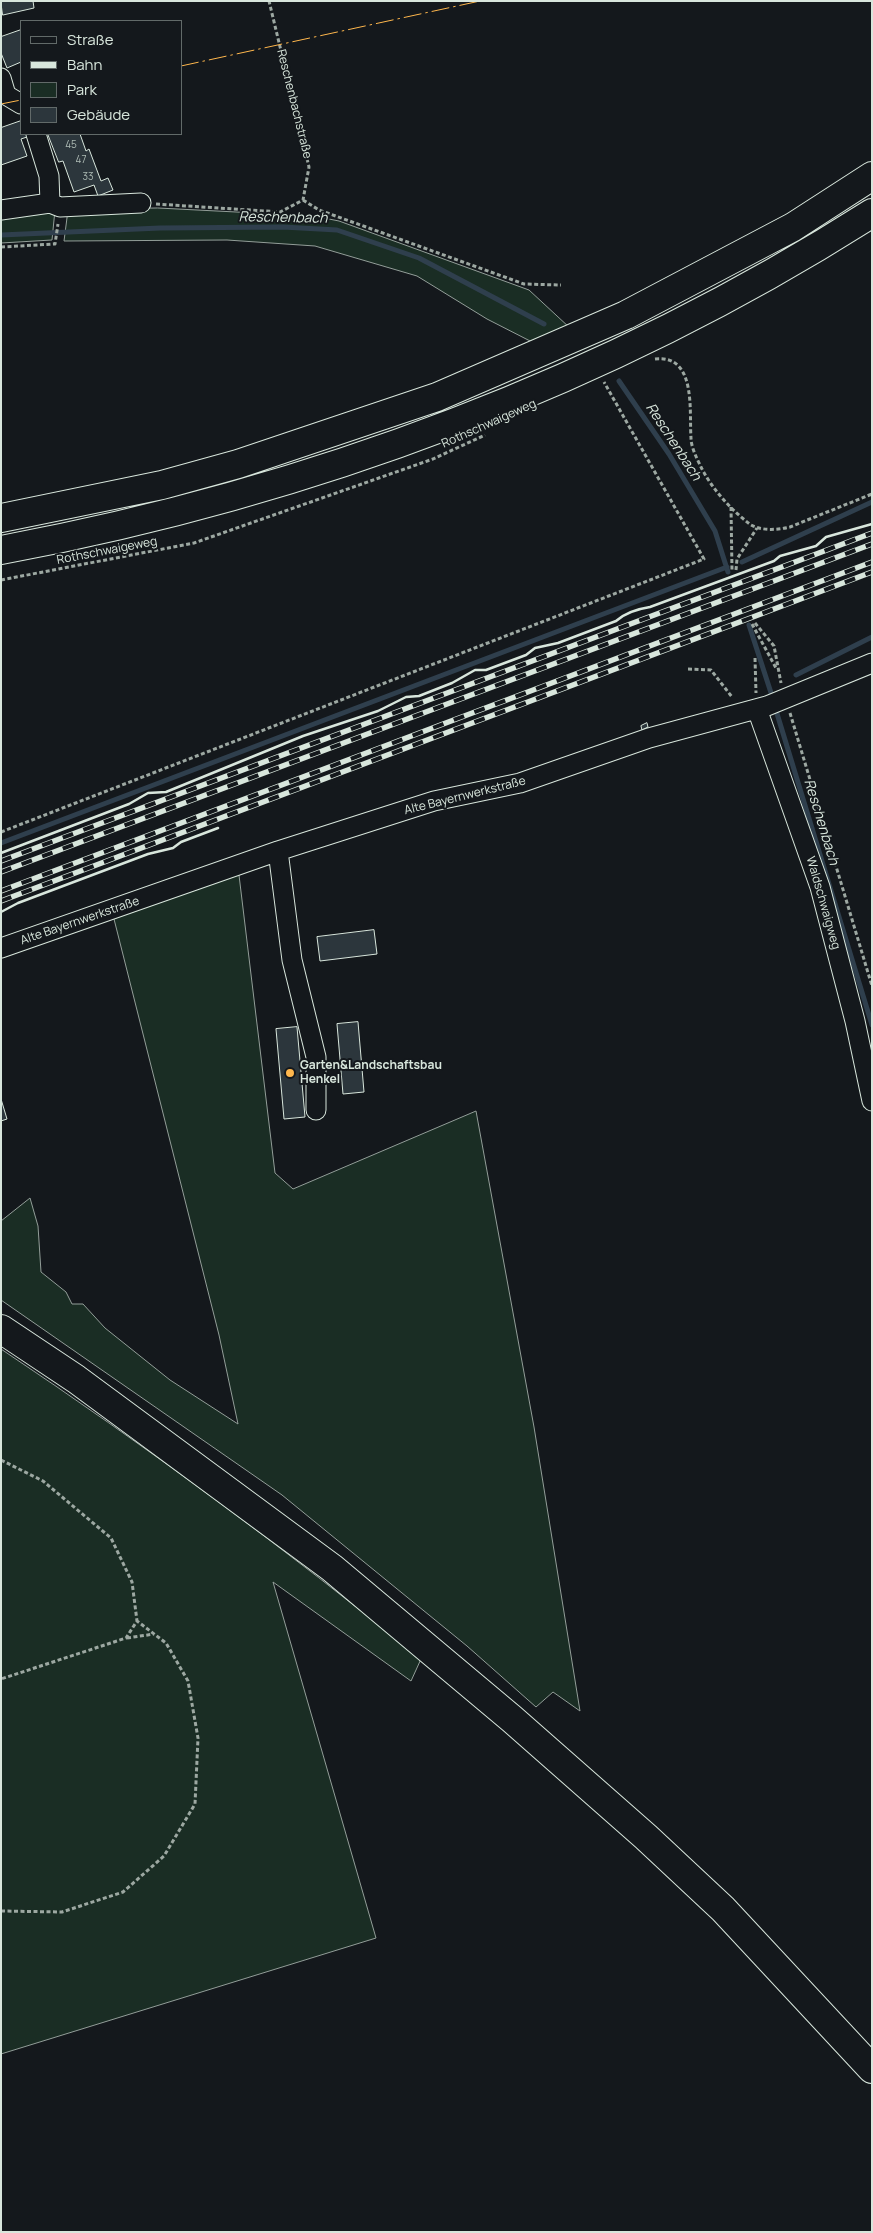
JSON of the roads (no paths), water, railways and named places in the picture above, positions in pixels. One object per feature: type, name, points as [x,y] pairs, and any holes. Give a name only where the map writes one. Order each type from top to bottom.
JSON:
[{"type":"highway","points":[[1,518],[162,485],[238,464],[437,397],[626,315],[793,227],[872,176]]},
{"type":"highway","points":[[1,550],[171,514],[248,493],[449,426],[638,344],[805,256],[872,213]]},
{"type":"highway","points":[[1,1329],[76,1379],[332,1568],[512,1719],[646,1837],[723,1910],[872,2069]]},
{"type":"street","points":[[36,135],[49,176],[50,203]]},
{"type":"street","points":[[8,210],[49,176]]},
{"type":"street","points":[[8,210],[50,203],[60,207],[141,203]]},
{"type":"street","name":"Alte Bayernwerkstraße","points":[[1,948],[278,851],[434,801],[520,782],[649,738],[786,700],[872,663]]},
{"type":"street","name":"Waldschwaigweg","points":[[756,709],[820,887],[855,1021],[872,1102]]},
{"type":"street","points":[[278,851],[292,960],[316,1057],[316,1110]]},
{"type":"waterway","name":"Reschenbach","points":[[1,235],[160,228],[283,227],[337,230],[419,258],[544,324]]},
{"type":"waterway","name":"Reschenbach","points":[[619,381],[669,454],[715,531],[728,572]]},
{"type":"waterway","points":[[742,562],[872,502]]},
{"type":"waterway","points":[[1,843],[727,567]]},
{"type":"waterway","name":"Reschenbach","points":[[749,625],[773,699]]},
{"type":"waterway","points":[[796,675],[872,637]]},
{"type":"waterway","name":"Reschenbach","points":[[775,707],[872,1025]]},
{"type":"railway","points":[[1,861],[872,533]]},
{"type":"railway","points":[[1,872],[872,544]]},
{"type":"railway","points":[[1,891],[872,562]]},
{"type":"railway","points":[[1,901],[872,572]]},
{"type":"place","name":"Garten&Landschaftsbau Henkel","points":[[290,1073]]}]
